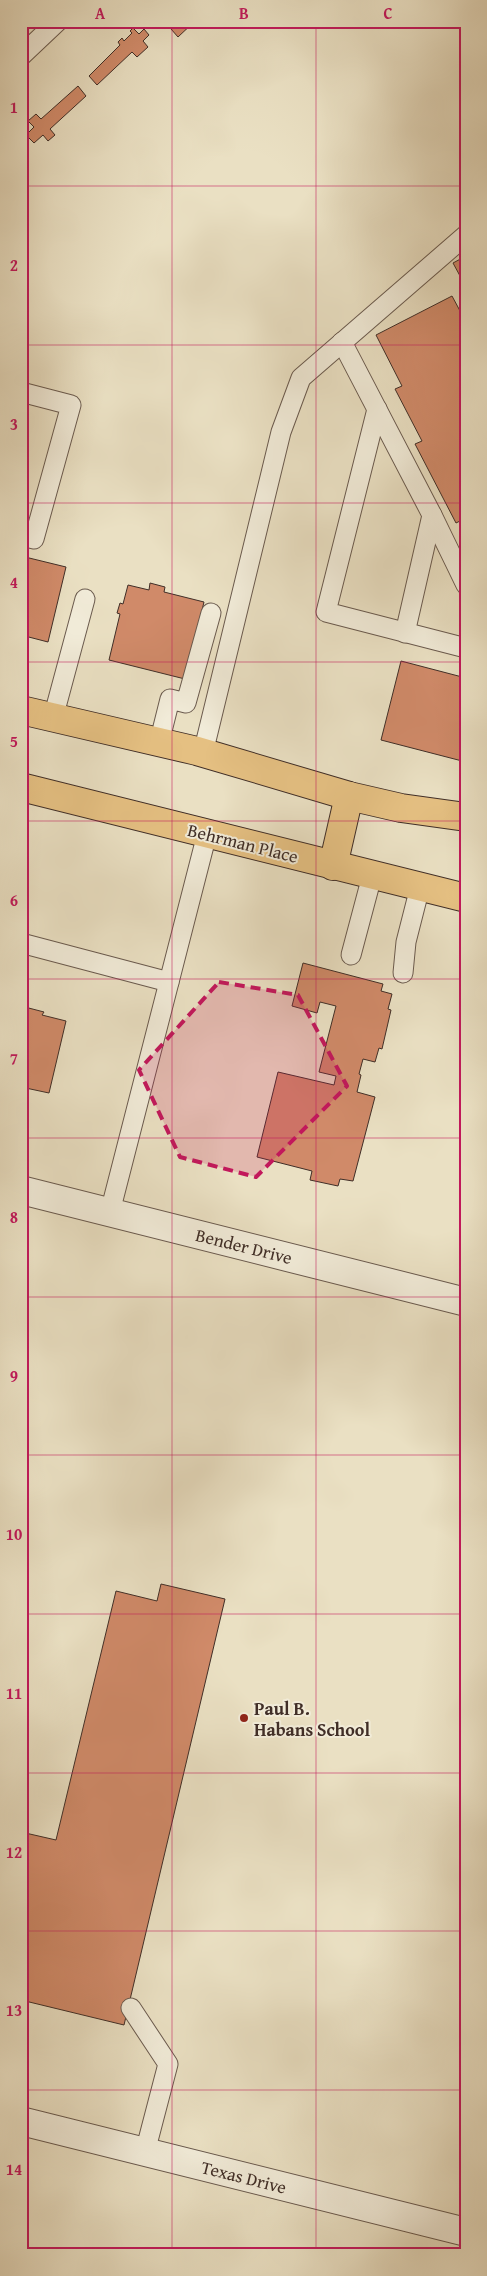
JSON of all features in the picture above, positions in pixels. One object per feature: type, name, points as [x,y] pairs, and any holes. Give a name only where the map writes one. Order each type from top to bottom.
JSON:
[{"type":"main road","points":[[21,710],[203,753],[349,796],[401,808],[466,817]]},
{"type":"main road","name":"Behrman Place","points":[[21,787],[466,898]]},
{"type":"main road","points":[[332,866],[349,796]]},
{"type":"street","name":"Bender Drive","points":[[21,1190],[466,1302]]},
{"type":"street","name":"Texas Drive","points":[[21,2121],[466,2232]]},
{"type":"lane","points":[[21,56],[58,21]]},
{"type":"lane","points":[[203,753],[281,432],[301,378],[466,235]]},
{"type":"lane","points":[[342,342],[466,585]]},
{"type":"lane","points":[[21,392],[71,405],[34,539],[21,536]]},
{"type":"lane","points":[[377,409],[326,612],[466,648]]},
{"type":"lane","points":[[405,632],[432,516]]},
{"type":"lane","points":[[53,718],[84,599]]},
{"type":"lane","points":[[159,743],[170,699],[186,703],[211,613]]},
{"type":"lane","points":[[110,1212],[207,834]]},
{"type":"lane","points":[[351,955],[372,876]]},
{"type":"lane","points":[[403,973],[406,942],[420,887]]},
{"type":"lane","points":[[21,943],[169,982]]},
{"type":"lane","points":[[131,2008],[168,2064],[145,2152]]},
{"type":"highlighted area","points":[[219,982],[298,995],[347,1086],[256,1177],[180,1157],[139,1070]]},
{"type":"building","points":[[164,21],[195,21],[178,37]]},
{"type":"building","points":[[133,28],[139,34],[144,29],[149,35],[143,41],[148,47],[137,57],[132,52],[97,85],[89,76],[120,45],[118,42],[122,38],[124,41],[132,33],[130,31]]},
{"type":"building","points":[[78,86],[86,96],[50,129],[55,135],[48,141],[43,135],[34,143],[26,135],[34,127],[28,121],[36,114],[41,119]]},
{"type":"building","points":[[466,256],[466,287],[453,263]]},
{"type":"building","points":[[452,296],[466,322],[466,532],[460,521],[456,523],[415,444],[422,441],[395,389],[402,386],[376,335]]},
{"type":"building","points":[[21,556],[66,567],[48,642],[21,635]]},
{"type":"building","points":[[150,583],[165,587],[164,592],[204,602],[185,679],[109,660],[120,614],[117,613],[120,603],[123,604],[128,585],[149,590]]},
{"type":"building","points":[[401,661],[466,678],[466,762],[381,740]]},
{"type":"building","points":[[303,963],[383,984],[381,991],[392,994],[388,1009],[391,1010],[382,1049],[379,1048],[375,1062],[363,1059],[359,1074],[361,1075],[357,1092],[375,1097],[353,1181],[340,1179],[338,1186],[310,1180],[312,1171],[257,1157],[278,1072],[334,1085],[336,1076],[319,1072],[336,1006],[320,1002],[317,1013],[292,1006]]},
{"type":"building","points":[[21,1006],[44,1012],[42,1015],[66,1021],[49,1093],[21,1087]]},
{"type":"building","points":[[161,1584],[225,1599],[124,2025],[21,2000],[21,1832],[56,1840],[116,1591],[157,1601]]},
{"type":"place","name":"Paul B. Habans School","points":[[244,1718]]}]
